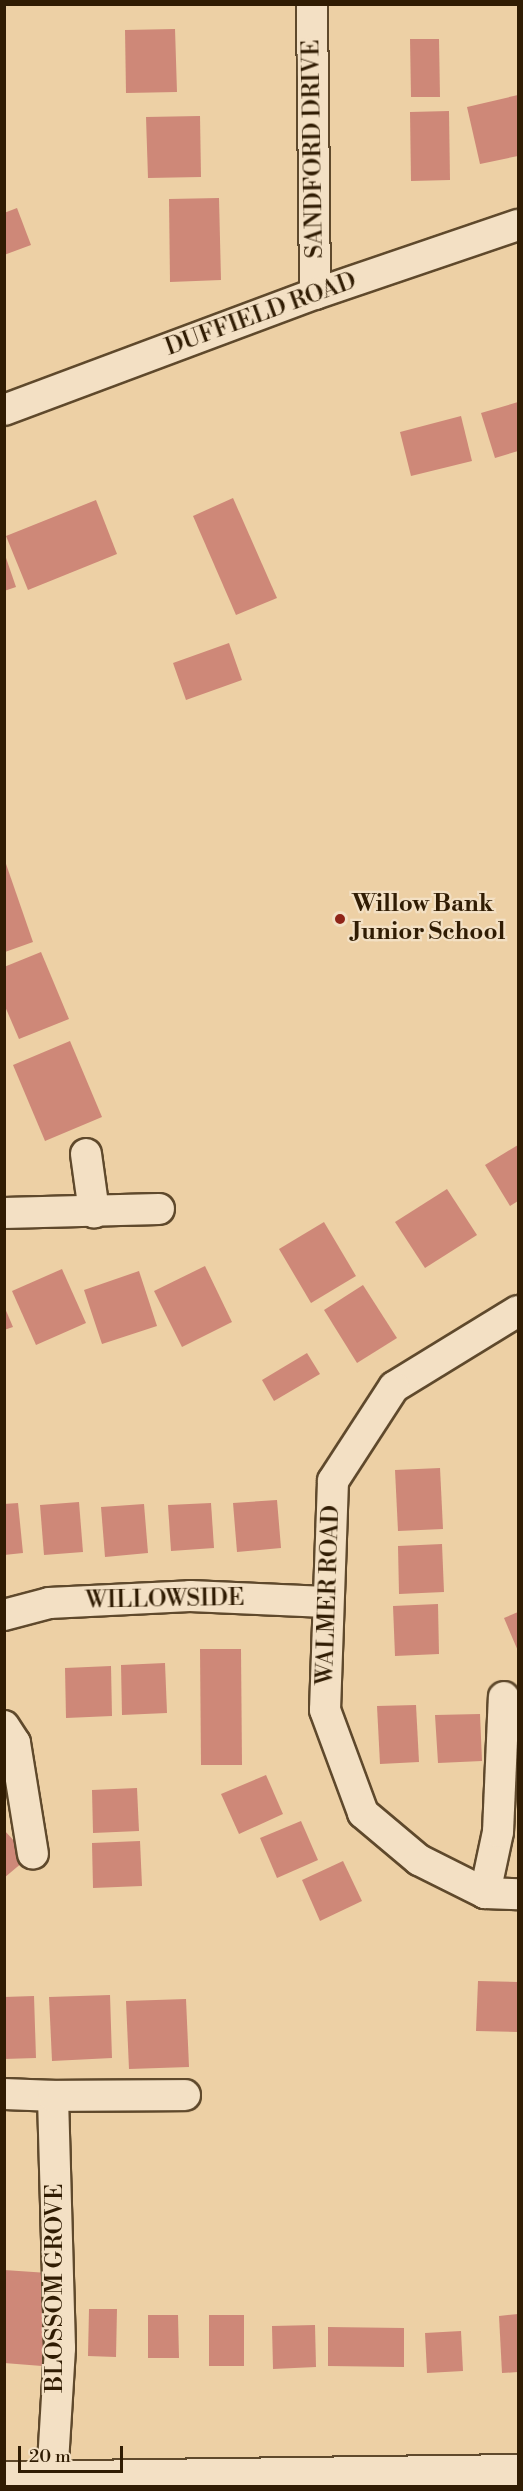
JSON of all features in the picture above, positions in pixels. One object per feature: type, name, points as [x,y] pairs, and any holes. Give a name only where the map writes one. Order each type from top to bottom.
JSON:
[{"type":"street","name":"SANDFORD DRIVE","points":[[312,4],[315,294]]},
{"type":"street","name":"DUFFIELD ROAD","points":[[4,410],[315,294],[519,225]]},
{"type":"street","points":[[86,1154],[94,1212]]},
{"type":"street","points":[[4,1212],[159,1209]]},
{"type":"street","name":"WALMER ROAD","points":[[519,1311],[394,1387],[333,1481],[326,1602],[325,1710],[363,1813],[418,1860],[485,1893],[519,1894]]},
{"type":"street","name":"WILLOWSIDE","points":[[4,1615],[49,1603],[190,1596],[326,1602]]},
{"type":"street","points":[[485,1893],[498,1832],[504,1697]]},
{"type":"street","points":[[4,1726],[15,1743],[33,1854]]},
{"type":"street","points":[[4,2094],[185,2095]]},
{"type":"street","name":"BLOSSOM GROVE","points":[[52,2479],[60,2348],[53,2096]]},
{"type":"street","points":[[4,2478],[281,2481],[519,2471]]},
{"type":"building","points":[[175,29],[177,92],[126,93],[125,30]]},
{"type":"building","points":[[410,39],[439,39],[440,97],[411,97]]},
{"type":"building","points":[[518,95],[518,156],[480,164],[467,107]]},
{"type":"building","points":[[449,111],[450,180],[411,181],[410,112]]},
{"type":"building","points":[[200,116],[201,177],[148,178],[146,117]]},
{"type":"building","points":[[219,198],[221,280],[170,282],[169,199]]},
{"type":"building","points":[[17,208],[31,245],[4,255],[4,213]]},
{"type":"building","points":[[518,402],[518,451],[495,458],[481,413]]},
{"type":"building","points":[[461,416],[472,461],[411,476],[400,432]]},
{"type":"building","points":[[233,498],[277,598],[236,615],[193,516]]},
{"type":"building","points":[[96,500],[117,554],[28,590],[6,536]]},
{"type":"building","points":[[4,552],[16,587],[4,591]]},
{"type":"building","points":[[229,643],[242,680],[186,700],[173,663]]},
{"type":"building","points":[[5,861],[33,942],[5,952]]},
{"type":"building","points":[[41,952],[69,1019],[19,1039],[4,1004],[4,967]]},
{"type":"building","points":[[70,1041],[102,1117],[45,1141],[13,1065]]},
{"type":"building","points":[[518,1145],[518,1201],[510,1206],[485,1165]]},
{"type":"building","points":[[447,1189],[477,1235],[425,1268],[395,1222]]},
{"type":"building","points":[[324,1222],[356,1276],[311,1303],[279,1249]]},
{"type":"building","points":[[205,1266],[232,1322],[182,1347],[154,1291]]},
{"type":"building","points":[[62,1269],[86,1323],[36,1345],[12,1291]]},
{"type":"building","points":[[139,1271],[157,1326],[102,1344],[84,1290]]},
{"type":"building","points":[[363,1285],[397,1338],[357,1363],[324,1310]]},
{"type":"building","points":[[4,1306],[13,1327],[4,1330]]},
{"type":"building","points":[[307,1353],[320,1374],[274,1401],[262,1380]]},
{"type":"building","points":[[440,1468],[443,1529],[398,1531],[395,1470]]},
{"type":"building","points":[[277,1500],[281,1548],[237,1552],[233,1503]]},
{"type":"building","points":[[79,1502],[83,1552],[44,1555],[40,1505]]},
{"type":"building","points":[[18,1503],[23,1553],[4,1555],[4,1504]]},
{"type":"building","points":[[211,1503],[214,1548],[171,1551],[168,1505]]},
{"type":"building","points":[[144,1504],[148,1553],[105,1557],[101,1507]]},
{"type":"building","points":[[442,1544],[444,1592],[399,1594],[398,1546]]},
{"type":"building","points":[[438,1604],[439,1654],[395,1656],[393,1606]]},
{"type":"building","points":[[518,1612],[518,1651],[504,1618]]},
{"type":"building","points":[[200,1649],[241,1649],[242,1765],[201,1765]]},
{"type":"building","points":[[165,1663],[167,1713],[122,1715],[121,1665]]},
{"type":"building","points":[[111,1666],[112,1716],[66,1718],[65,1668]]},
{"type":"building","points":[[416,1705],[419,1762],[380,1764],[377,1706]]},
{"type":"building","points":[[480,1714],[482,1761],[438,1763],[435,1715]]},
{"type":"building","points":[[266,1775],[283,1814],[239,1834],[221,1794]]},
{"type":"building","points":[[137,1788],[139,1831],[93,1833],[92,1790]]},
{"type":"building","points":[[301,1821],[318,1860],[277,1878],[260,1838]]},
{"type":"building","points":[[4,1830],[29,1857],[4,1878]]},
{"type":"building","points":[[140,1841],[142,1886],[93,1888],[92,1843]]},
{"type":"building","points":[[343,1861],[362,1901],[320,1921],[302,1880]]},
{"type":"building","points":[[478,1981],[518,1982],[518,2032],[476,2031]]},
{"type":"building","points":[[110,1995],[112,2058],[52,2061],[49,1997]]},
{"type":"building","points":[[34,1996],[36,2058],[4,2059],[4,1997]]},
{"type":"building","points":[[186,1999],[189,2067],[129,2069],[126,2001]]},
{"type":"building","points":[[4,2270],[48,2273],[42,2366],[4,2363]]},
{"type":"building","points":[[89,2309],[117,2309],[116,2357],[88,2356]]},
{"type":"building","points":[[518,2314],[518,2372],[502,2373],[499,2316]]},
{"type":"building","points":[[148,2315],[178,2315],[179,2358],[148,2358]]},
{"type":"building","points":[[209,2315],[244,2315],[244,2366],[209,2366]]},
{"type":"building","points":[[315,2325],[316,2367],[273,2369],[272,2326]]},
{"type":"building","points":[[328,2327],[404,2328],[404,2367],[328,2366]]},
{"type":"building","points":[[461,2331],[463,2371],[427,2373],[425,2333]]},
{"type":"place","name":"Willow Bank Junior School","points":[[340,919]]}]
